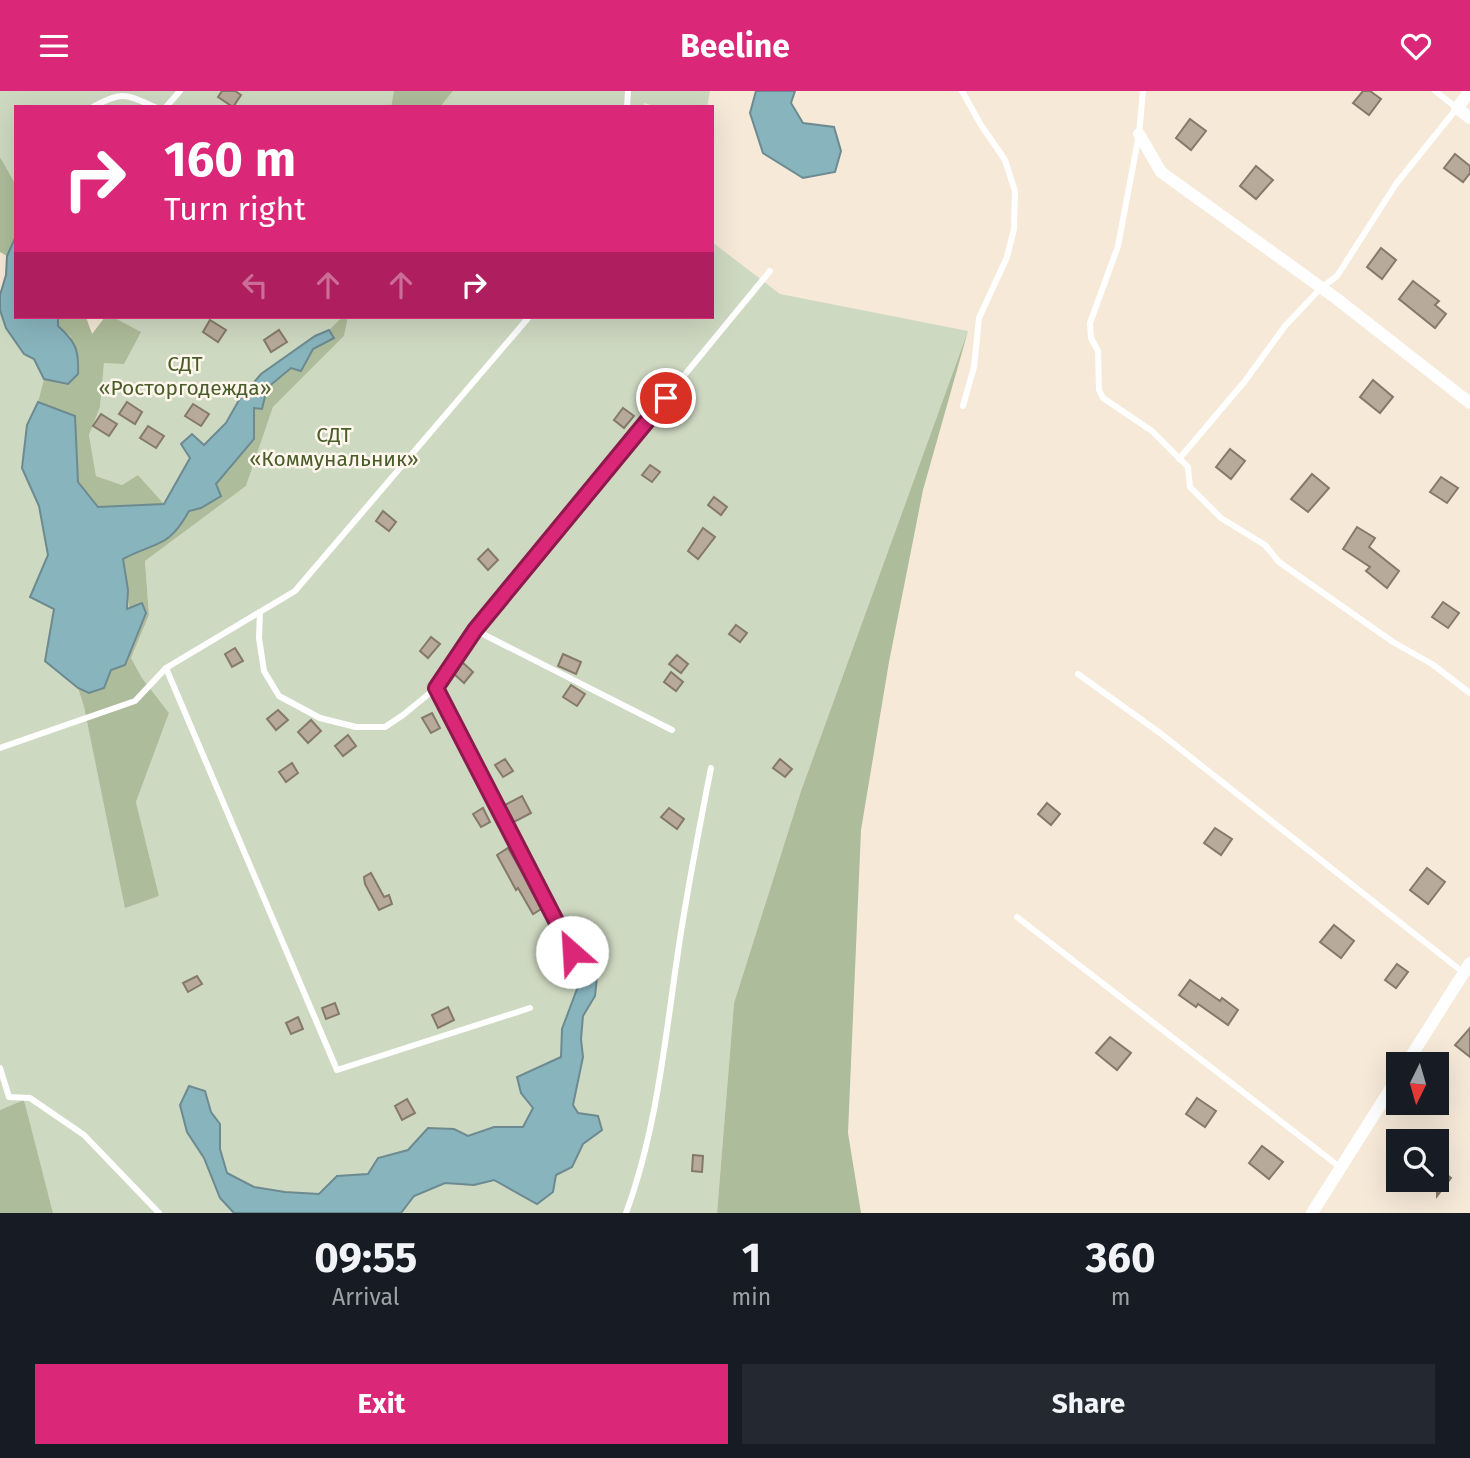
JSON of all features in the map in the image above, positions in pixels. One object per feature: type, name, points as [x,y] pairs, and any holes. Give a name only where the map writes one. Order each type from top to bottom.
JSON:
[{"type":"street","points":[[1470,91],[1457,108],[1470,118]]},
{"type":"street","points":[[1139,134],[1161,172],[1321,288],[1470,403]]},
{"type":"street","points":[[1414,1052],[1467,968]]},
{"type":"street","points":[[1312,1213],[1386,1096]]},
{"type":"lane","points":[[168,105],[180,91]]},
{"type":"lane","points":[[962,91],[981,125],[1005,159],[1015,191],[1014,229],[1007,257],[979,318],[974,367],[963,407]]},
{"type":"lane","points":[[1143,91],[1139,134],[1118,246],[1090,323],[1091,338],[1098,351],[1099,390],[1103,398],[1152,431],[1188,467],[1190,487],[1222,518],[1265,545],[1279,562],[1393,642],[1432,664],[1470,693]]},
{"type":"lane","points":[[1180,459],[1245,381],[1285,325],[1321,288],[1337,276],[1396,184],[1457,108],[1435,91]]},
{"type":"lane","points":[[97,105],[127,95],[150,105]]},
{"type":"lane","points":[[260,612],[259,638],[264,670],[279,696],[320,718],[356,727],[385,727],[436,688],[475,630],[770,271]]},
{"type":"lane","points":[[0,748],[135,701],[166,668],[295,591],[527,319]]},
{"type":"lane","points":[[475,630],[672,730]]},
{"type":"lane","points":[[166,668],[337,1070],[530,1008]]},
{"type":"lane","points":[[1078,674],[1160,733],[1467,968]]},
{"type":"lane","points":[[436,688],[572,952]]},
{"type":"lane","points":[[626,1213],[646,1150],[664,1060],[680,936],[711,768]]},
{"type":"lane","points":[[1017,917],[1341,1168]]},
{"type":"lane","points":[[0,1068],[9,1097],[30,1098],[84,1135],[159,1213]]},
{"type":"green space","points":[[0,91],[394,91],[391,105],[14,105],[14,182],[0,157]]},
{"type":"green space","points":[[394,91],[453,91],[442,105],[391,105]]},
{"type":"green space","points":[[453,91],[710,91],[707,105],[442,105]]},
{"type":"green space","points":[[0,157],[14,182],[14,240],[7,256],[0,252]]},
{"type":"green space","name":"СДТ «Коммунальник»","points":[[714,244],[780,294],[968,331],[801,791],[734,1003],[717,1213],[53,1213],[24,1101],[0,1110],[0,310],[6,328],[24,354],[34,359],[44,379],[38,402],[27,425],[22,468],[39,506],[48,555],[30,597],[54,608],[45,661],[78,688],[126,907],[159,896],[136,802],[169,713],[142,678],[131,658],[149,615],[145,561],[246,486],[273,407],[344,336],[348,319],[714,319]]},
{"type":"green space","points":[[58,319],[87,319],[92,334],[103,319],[117,319],[141,332],[124,364],[104,363],[100,407],[89,435],[96,476],[122,485],[138,475],[164,504],[98,507],[78,482],[75,416],[38,402],[44,379],[68,384],[71,337],[58,326]]},
{"type":"green space","name":"СДТ «Росторгодежда»","points":[[117,319],[340,319],[329,330],[314,336],[239,400],[226,423],[204,445],[181,444],[190,457],[164,504],[138,475],[122,485],[96,476],[89,435],[100,407],[104,362],[140,332]]},
{"type":"green space","points":[[340,319],[348,319],[344,336],[273,407],[246,486],[145,561],[149,615],[131,658],[142,678],[169,713],[136,802],[159,896],[125,908],[78,688],[89,693],[104,688],[111,670],[125,665],[130,627],[123,559],[168,538],[189,511],[201,508],[216,484],[230,469],[254,407],[262,408],[267,388],[291,368],[301,371],[313,349],[334,338],[329,330]]},
{"type":"green space","points":[[968,331],[923,490],[889,662],[861,830],[848,1133],[861,1213],[717,1213],[734,1003],[801,791]]},
{"type":"green space","points":[[24,1100],[53,1213],[0,1213],[0,1110]]},
{"type":"water","points":[[756,91],[795,91],[791,103],[803,123],[834,127],[841,151],[835,172],[803,178],[763,153],[750,113]]},
{"type":"water","points":[[14,240],[14,319],[58,319],[58,326],[73,342],[78,359],[78,374],[68,384],[44,379],[34,359],[24,354],[6,328],[0,310],[0,295],[6,275],[7,256]]},
{"type":"water","points":[[329,330],[334,338],[313,349],[301,371],[291,368],[267,388],[262,409],[254,408],[254,439],[216,484],[221,496],[201,508],[189,511],[175,532],[161,543],[123,559],[128,590],[127,609],[142,603],[146,613],[125,665],[111,670],[104,688],[89,693],[78,688],[45,661],[54,609],[30,597],[48,555],[39,506],[22,468],[27,425],[38,402],[75,416],[78,482],[98,507],[164,504],[190,458],[181,444],[192,434],[204,445],[226,423],[239,400],[261,374],[315,336]]},
{"type":"water","points":[[589,977],[597,977],[595,996],[583,1016],[583,1057],[573,1105],[578,1113],[598,1116],[602,1130],[583,1144],[572,1167],[556,1175],[553,1192],[537,1204],[494,1180],[474,1185],[445,1183],[414,1196],[401,1213],[234,1213],[220,1198],[204,1158],[187,1132],[180,1105],[189,1086],[205,1091],[211,1112],[220,1124],[220,1149],[227,1173],[254,1187],[319,1194],[337,1176],[368,1174],[378,1158],[408,1150],[428,1128],[454,1129],[468,1136],[494,1127],[523,1127],[533,1108],[521,1093],[517,1077],[561,1057],[562,1029],[577,989]]},
{"type":"building","points":[[222,91],[235,91],[241,95],[234,105],[218,97]]},
{"type":"building","points":[[1363,91],[1370,91],[1381,99],[1369,115],[1353,103]]},
{"type":"building","points":[[1190,119],[1206,131],[1191,150],[1176,138]]},
{"type":"building","points":[[1455,154],[1470,166],[1470,173],[1463,182],[1444,168]]},
{"type":"building","points":[[1256,166],[1273,180],[1256,199],[1240,186]]},
{"type":"building","points":[[1381,248],[1396,260],[1382,279],[1367,267]]},
{"type":"building","points":[[1413,281],[1439,301],[1435,305],[1446,314],[1435,328],[1399,299]]},
{"type":"building","points":[[210,320],[226,330],[218,342],[203,332]]},
{"type":"building","points":[[279,330],[287,342],[271,352],[264,340]]},
{"type":"building","points":[[1373,380],[1393,397],[1380,413],[1360,397]]},
{"type":"building","points":[[127,402],[142,412],[135,424],[119,414]]},
{"type":"building","points":[[193,404],[209,414],[201,426],[185,416]]},
{"type":"building","points":[[623,408],[634,416],[624,428],[614,420]]},
{"type":"building","points":[[101,414],[117,424],[109,436],[93,426]]},
{"type":"building","points":[[148,426],[164,436],[156,448],[140,438]]},
{"type":"building","points":[[1230,449],[1245,461],[1231,479],[1216,467]]},
{"type":"building","points":[[650,465],[660,472],[652,482],[642,475]]},
{"type":"building","points":[[1312,474],[1329,488],[1308,512],[1291,499]]},
{"type":"building","points":[[1441,477],[1458,488],[1447,503],[1430,492]]},
{"type":"building","points":[[714,497],[727,507],[721,515],[708,505]]},
{"type":"building","points":[[383,511],[396,522],[389,531],[376,521]]},
{"type":"building","points":[[1357,527],[1375,538],[1369,547],[1399,571],[1387,588],[1366,571],[1370,567],[1343,549]]},
{"type":"building","points":[[703,528],[715,537],[698,559],[688,551]]},
{"type":"building","points":[[488,549],[498,560],[488,570],[478,559]]},
{"type":"building","points":[[1443,602],[1459,613],[1448,628],[1432,617]]},
{"type":"building","points":[[736,625],[747,633],[740,642],[729,634]]},
{"type":"building","points":[[431,637],[440,644],[428,658],[420,651]]},
{"type":"building","points":[[235,648],[243,661],[232,667],[225,654]]},
{"type":"building","points":[[563,654],[581,662],[576,674],[558,666]]},
{"type":"building","points":[[677,655],[688,664],[681,673],[669,664]]},
{"type":"building","points":[[461,661],[473,672],[464,683],[453,673]]},
{"type":"building","points":[[671,672],[683,682],[676,691],[664,682]]},
{"type":"building","points":[[571,685],[585,694],[577,706],[563,697]]},
{"type":"building","points":[[278,710],[288,720],[276,730],[267,719]]},
{"type":"building","points":[[432,713],[440,728],[431,733],[422,718]]},
{"type":"building","points":[[311,720],[321,731],[308,743],[298,732]]},
{"type":"building","points":[[348,735],[356,746],[343,756],[335,746]]},
{"type":"building","points":[[505,759],[513,771],[503,777],[495,765]]},
{"type":"building","points":[[780,759],[792,769],[785,777],[773,768]]},
{"type":"building","points":[[292,763],[298,773],[286,782],[279,772]]},
{"type":"building","points":[[522,796],[531,813],[514,822],[505,805]]},
{"type":"building","points":[[1047,803],[1060,814],[1051,825],[1038,814]]},
{"type":"building","points":[[483,808],[490,822],[481,827],[473,814]]},
{"type":"building","points":[[669,808],[684,819],[677,829],[661,817]]},
{"type":"building","points":[[1215,828],[1232,839],[1221,855],[1204,843]]},
{"type":"building","points":[[508,848],[543,908],[533,914],[497,855]]},
{"type":"building","points":[[1427,868],[1445,882],[1428,904],[1410,890]]},
{"type":"building","points":[[371,873],[384,897],[389,895],[392,904],[379,910],[365,884],[364,877]]},
{"type":"building","points":[[1334,925],[1354,941],[1341,958],[1320,942]]},
{"type":"building","points":[[1397,964],[1408,972],[1396,988],[1385,980]]},
{"type":"building","points":[[197,976],[202,984],[188,992],[183,983]]},
{"type":"building","points":[[1190,980],[1238,1010],[1228,1025],[1198,1004],[1196,1007],[1179,995]]},
{"type":"building","points":[[335,1003],[339,1014],[326,1019],[322,1008]]},
{"type":"building","points":[[448,1007],[454,1020],[438,1028],[432,1015]]},
{"type":"building","points":[[298,1017],[303,1029],[291,1034],[286,1023]]},
{"type":"building","points":[[1470,1028],[1470,1057],[1455,1045]]},
{"type":"building","points":[[1110,1037],[1131,1053],[1117,1070],[1096,1053]]},
{"type":"building","points":[[1197,1098],[1216,1111],[1205,1127],[1186,1114]]},
{"type":"building","points":[[407,1099],[415,1113],[402,1120],[395,1106]]},
{"type":"building","points":[[1262,1146],[1283,1162],[1269,1179],[1249,1163]]},
{"type":"building","points":[[693,1155],[703,1156],[702,1172],[692,1171]]},
{"type":"route","points":[[572,952],[436,688],[475,630],[666,398]]}]
